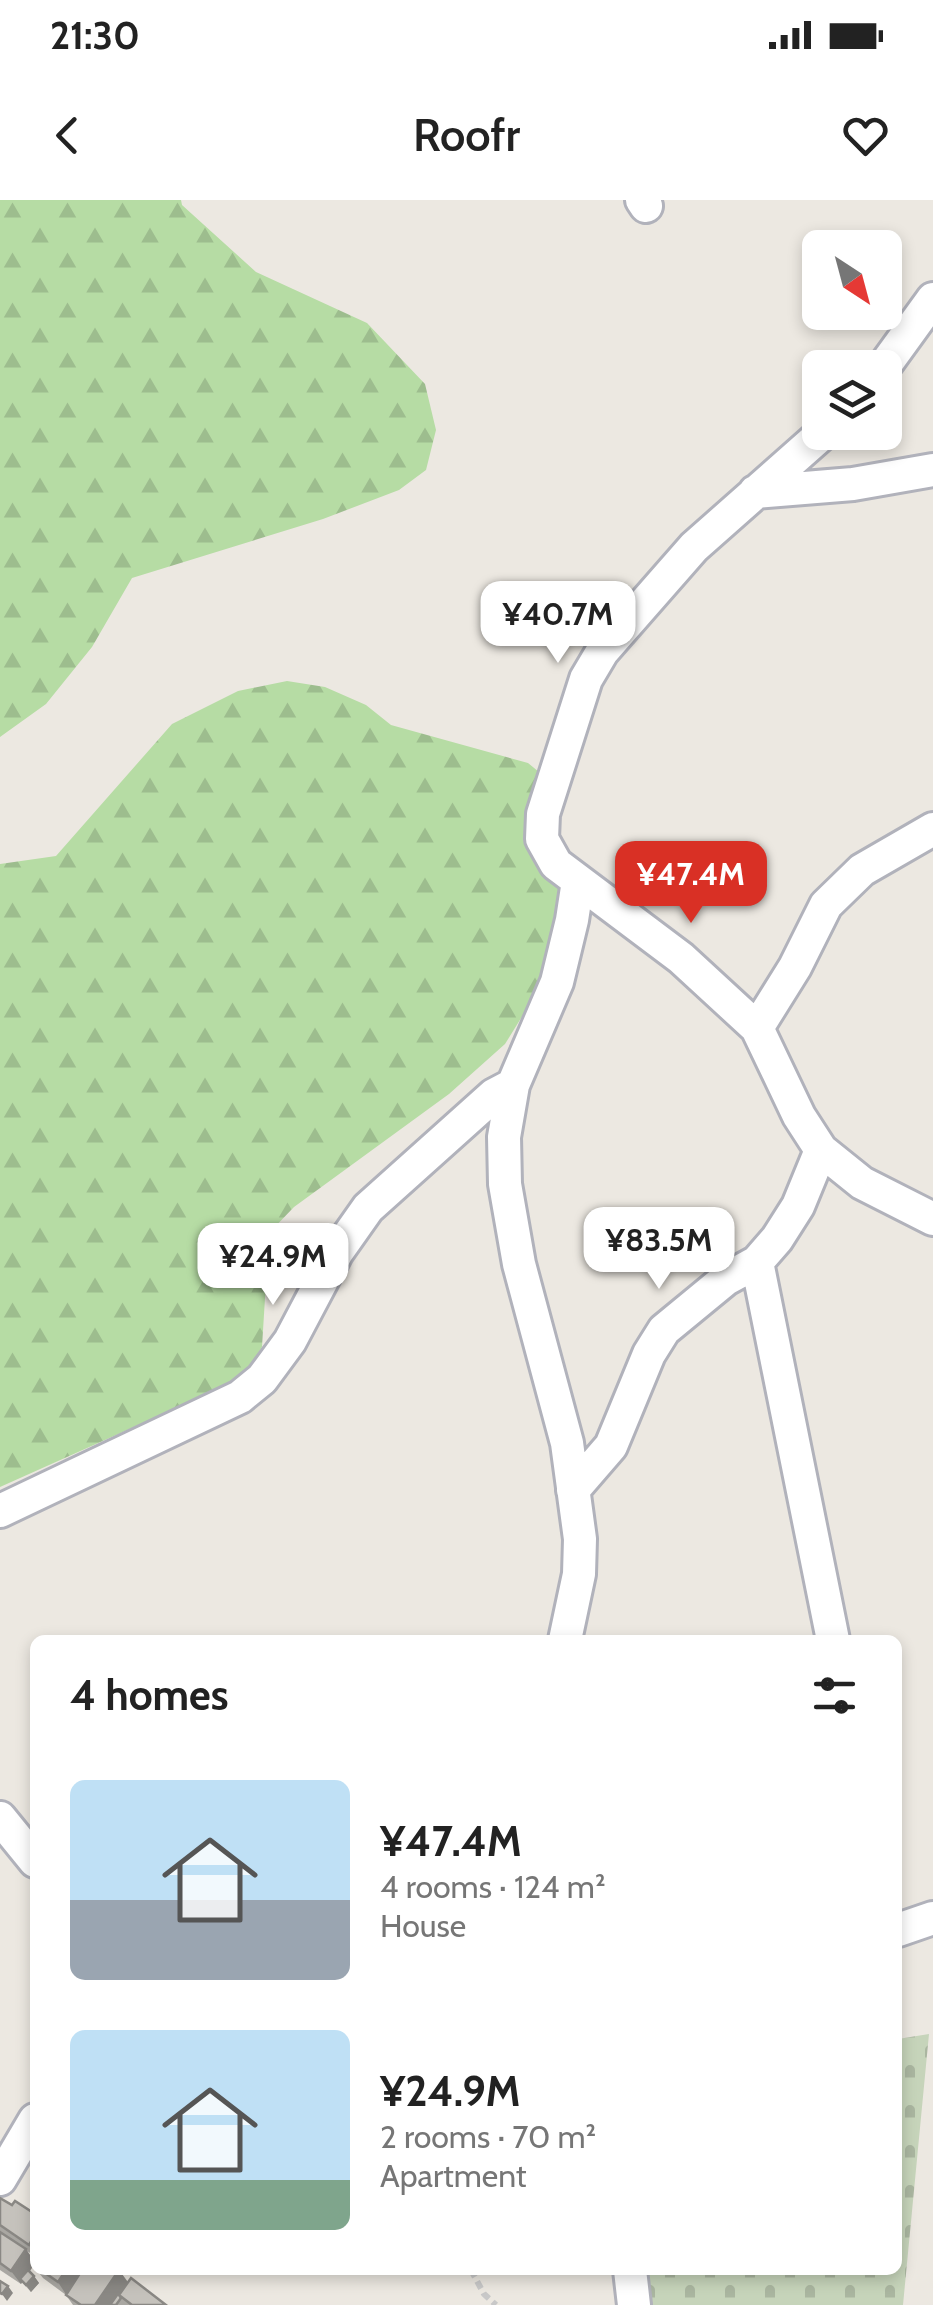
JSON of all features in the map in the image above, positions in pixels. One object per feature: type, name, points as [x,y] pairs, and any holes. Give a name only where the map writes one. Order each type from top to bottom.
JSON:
[{"type":"street","points":[[897,350],[933,299]]},
{"type":"street","points":[[803,450],[694,547],[609,642],[586,679],[541,823],[542,839],[547,852],[578,881],[681,958],[757,1028],[799,1116],[822,1150],[862,1184],[933,1219]]},
{"type":"street","points":[[755,492],[853,484],[933,470]]},
{"type":"street","points":[[757,1028],[795,968],[826,905],[862,870],[933,829]]},
{"type":"street","points":[[566,1635],[579,1574],[580,1539],[567,1443],[520,1264],[504,1184],[504,1137],[512,1085],[557,982],[578,881]]},
{"type":"street","points":[[0,1511],[240,1397],[262,1379],[290,1341],[337,1252],[368,1208],[494,1095],[512,1085]]},
{"type":"street","points":[[573,1490],[610,1446],[649,1354],[664,1330],[726,1280],[757,1262],[798,1206],[822,1150]]},
{"type":"street","points":[[757,1262],[832,1635]]},
{"type":"street","points":[[0,1818],[30,1855]]},
{"type":"street","points":[[902,1929],[933,1918]]},
{"type":"street","points":[[0,2179],[30,2128]]},
{"type":"street","points":[[631,2275],[634,2305]]},
{"type":"path","points":[[474,2275],[484,2294],[496,2305]]},
{"type":"green space","points":[[0,200],[181,200],[256,272],[367,323],[425,384],[436,430],[426,470],[399,490],[323,519],[132,578],[92,647],[46,704],[0,737]]},
{"type":"green space","points":[[287,681],[325,687],[366,705],[391,725],[528,763],[539,772],[530,814],[563,887],[541,978],[505,1044],[449,1094],[294,1207],[269,1233],[262,1347],[249,1368],[230,1384],[0,1487],[0,864],[56,856],[172,724],[238,691]]},
{"type":"green space","points":[[929,2034],[903,2305],[644,2305],[640,2275],[902,2275],[902,2038]]},
{"type":"building","points":[[0,2198],[12,2205],[15,2201],[30,2211],[29,2245],[0,2225]]},
{"type":"building","points":[[0,2232],[26,2249],[11,2271],[0,2263]]},
{"type":"building","points":[[28,2270],[34,2276],[26,2285],[20,2279]]},
{"type":"building","points":[[79,2275],[116,2275],[95,2305],[81,2305],[66,2295]]},
{"type":"building","points":[[131,2278],[166,2305],[132,2305],[119,2295]]},
{"type":"building","points":[[122,2288],[121,2298],[116,2305],[110,2305]]}]
